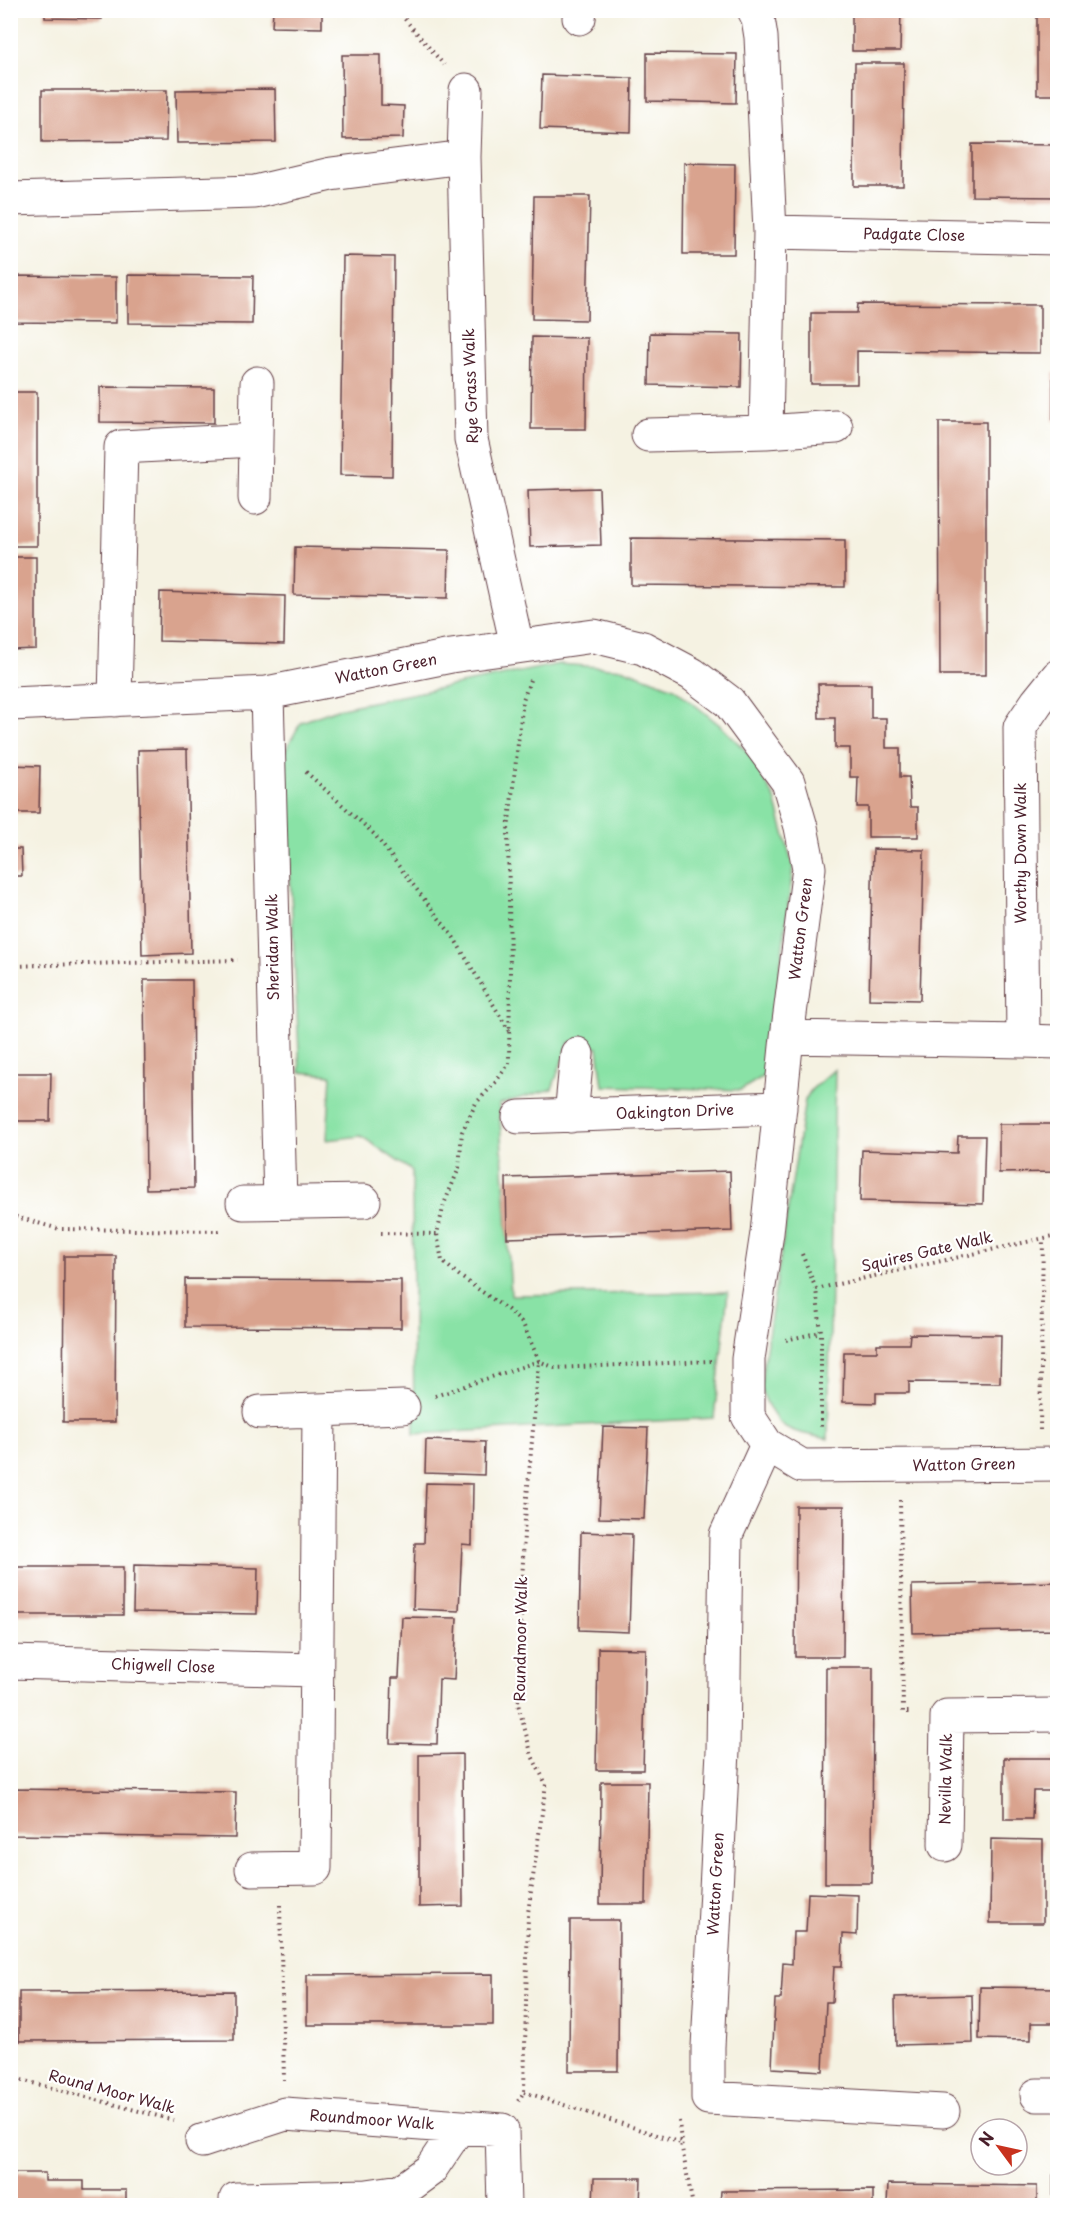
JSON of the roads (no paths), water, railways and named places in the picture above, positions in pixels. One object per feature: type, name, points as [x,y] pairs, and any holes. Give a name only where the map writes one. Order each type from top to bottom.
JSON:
[{"type":"street","points":[[754,10],[758,18],[761,37],[770,232],[766,432]]},
{"type":"street","name":"Rye Grass Walk","points":[[466,90],[464,157],[471,439],[517,646]]},
{"type":"street","points":[[10,199],[255,192],[331,174],[464,157]]},
{"type":"street","name":"Padgate Close","points":[[770,232],[1058,238]]},
{"type":"street","points":[[255,498],[257,384]]},
{"type":"street","points":[[648,435],[766,432],[836,427]]},
{"type":"street","points":[[115,700],[121,447],[255,440]]},
{"type":"street","name":"Watton Green","points":[[10,704],[267,693],[451,656],[594,636],[643,648],[692,674],[729,702],[788,782],[801,827],[808,868],[787,1037],[767,1233],[748,1359],[748,1416],[767,1445],[802,1466],[1048,1464]]},
{"type":"street","name":"Worthy Down Walk","points":[[1023,1041],[1020,727],[1058,676]]},
{"type":"street","name":"Sheridan Walk","points":[[267,693],[280,1202]]},
{"type":"street","points":[[787,1037],[1058,1042]]},
{"type":"street","points":[[571,1116],[577,1054]]},
{"type":"street","name":"Oakington Drive","points":[[519,1117],[780,1108]]},
{"type":"street","points":[[243,1203],[364,1201]]},
{"type":"street","points":[[260,1412],[318,1412],[403,1407]]},
{"type":"street","points":[[266,1868],[315,1868],[318,1412]]},
{"type":"street","name":"Watton Green","points":[[767,1445],[726,1534],[723,1751],[708,2047],[708,2098],[943,2111]]},
{"type":"street","name":"Chigwell Close","points":[[10,1662],[315,1670]]},
{"type":"street","name":"Nevilla Walk","points":[[945,1845],[947,1716],[1058,1715]]},
{"type":"street","name":"Roundmoor Walk","points":[[202,2141],[285,2114],[502,2130],[504,2205]]},
{"type":"street","points":[[236,2199],[367,2196],[401,2191],[430,2170],[459,2127]]}]
